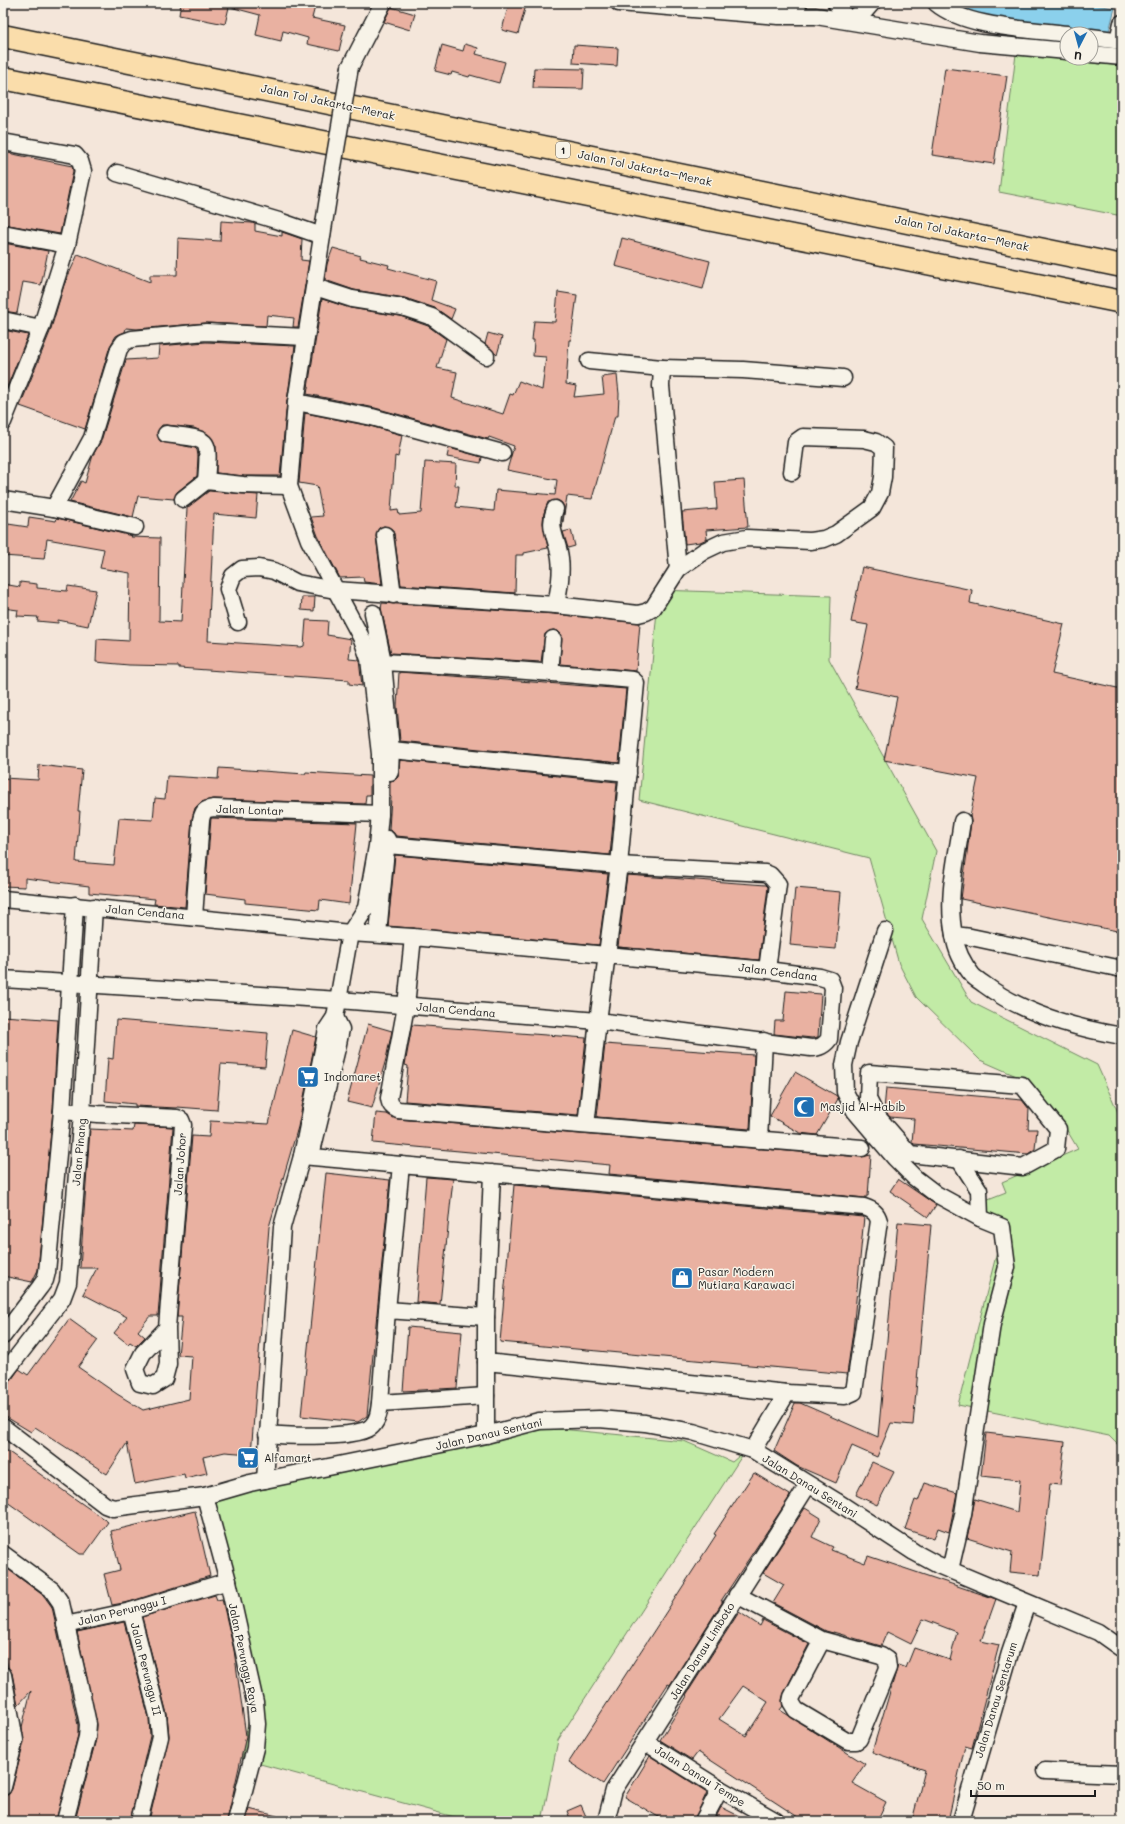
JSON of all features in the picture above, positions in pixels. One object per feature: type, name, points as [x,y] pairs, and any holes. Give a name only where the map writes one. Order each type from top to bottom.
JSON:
[{"type":"highway","name":"Jalan Tol Jakarta–Merak","points":[[3,36],[1122,266]]},
{"type":"highway","points":[[3,78],[1122,302]]},
{"type":"street","points":[[270,1479],[282,1304],[292,1226],[306,1157],[338,1044],[340,1029],[335,1017],[350,933],[366,908],[377,846],[380,814],[380,754],[368,660],[362,639],[309,540],[289,486],[296,402],[305,337],[330,179],[350,67],[383,3]]},
{"type":"street","points":[[619,3],[778,16],[816,16],[848,20],[980,43],[1059,50]]},
{"type":"street","points":[[772,3],[799,3]]},
{"type":"street","points":[[836,3],[848,20]]},
{"type":"street","points":[[848,20],[865,10],[872,3]]},
{"type":"street","points":[[936,3],[943,9],[976,23],[1059,33]]},
{"type":"street","points":[[1099,38],[1120,40],[1122,23]]},
{"type":"street","points":[[1099,55],[1122,56]]},
{"type":"street","points":[[3,142],[75,155],[80,161],[83,171],[67,245],[41,328],[5,413]]},
{"type":"street","points":[[118,173],[279,221],[322,236]]},
{"type":"street","points":[[3,233],[67,245]]},
{"type":"street","points":[[314,287],[352,299],[402,307],[432,317],[486,356]]},
{"type":"street","points":[[3,320],[41,328]]},
{"type":"street","points":[[54,508],[92,438],[119,349],[124,342],[132,339],[206,332],[305,337]]},
{"type":"street","points":[[589,361],[662,368],[743,370],[843,378]]},
{"type":"street","points":[[662,368],[661,386],[678,569]]},
{"type":"street","points":[[296,402],[372,417],[502,453]]},
{"type":"street","points":[[166,434],[197,438],[204,441],[208,447],[209,453],[206,481]]},
{"type":"street","points":[[238,622],[228,590],[233,576],[242,569],[259,568],[274,571],[297,583],[335,590],[556,605],[638,614],[646,612],[653,608],[678,569],[704,551],[723,542],[747,538],[810,541],[824,539],[836,534],[872,508],[880,493],[883,477],[884,448],[876,442],[864,439],[803,437],[796,442],[792,472]]},
{"type":"street","points":[[183,498],[206,481],[243,485],[289,486]]},
{"type":"street","points":[[3,500],[54,508],[135,527]]},
{"type":"street","points":[[555,510],[551,525],[560,558],[561,576],[556,605]]},
{"type":"street","points":[[385,535],[393,595]]},
{"type":"street","points":[[373,613],[383,662],[391,750],[387,845],[378,934]]},
{"type":"street","points":[[550,672],[553,639]]},
{"type":"street","points":[[383,662],[460,665],[550,672],[635,681],[636,685],[619,865],[586,1125]]},
{"type":"street","points":[[391,750],[628,773]]},
{"type":"street","name":"Jalan Lontar","points":[[194,917],[201,820],[202,813],[205,810],[214,808],[380,814]]},
{"type":"street","points":[[962,821],[951,902],[951,918],[955,946],[969,971],[974,977],[994,992],[1029,1010],[1098,1032],[1122,1036]]},
{"type":"street","points":[[387,845],[619,865],[770,875],[778,884],[767,970]]},
{"type":"street","name":"Jalan Cendana","points":[[3,899],[350,933],[413,937],[767,970],[820,976],[830,980],[834,988],[829,1039],[826,1044],[818,1048],[811,1048],[598,1021],[339,1000],[90,986],[3,979]]},
{"type":"street","name":"Jalan Pinang","points":[[3,1336],[45,1280],[47,1272],[62,1111],[75,905]]},
{"type":"street","name":"Jalan Pinang","points":[[3,1375],[62,1299],[67,1287],[82,1112],[94,908]]},
{"type":"street","points":[[885,931],[849,1042],[844,1065],[845,1092],[855,1111],[895,1158],[915,1178],[936,1194],[980,1218],[1002,1227],[1006,1267],[992,1324],[963,1514],[950,1570]]},
{"type":"street","points":[[954,934],[1122,969]]},
{"type":"street","points":[[413,937],[406,1006],[388,1098],[393,1108],[398,1110],[862,1148]]},
{"type":"street","points":[[759,1140],[764,1041]]},
{"type":"street","points":[[66,1048],[86,1049]]},
{"type":"street","points":[[869,1073],[1022,1085],[1058,1129],[1056,1149],[1024,1167],[959,1159],[910,1154],[876,1115],[868,1099],[869,1073]]},
{"type":"street","name":"Jalan Johor","points":[[62,1111],[177,1118],[181,1120],[183,1125],[168,1328]]},
{"type":"street","points":[[306,1157],[864,1207],[872,1209],[877,1215],[879,1221],[854,1392],[844,1396],[787,1393],[486,1362]]},
{"type":"street","points":[[959,1159],[979,1190],[980,1218]]},
{"type":"street","points":[[272,1434],[351,1434],[371,1428],[378,1418],[401,1165]]},
{"type":"street","points":[[486,1435],[486,1317],[492,1173]]},
{"type":"street","points":[[387,1310],[486,1317]]},
{"type":"street","points":[[753,1450],[787,1393]]},
{"type":"street","points":[[380,1403],[486,1401]]},
{"type":"street","name":"Jalan Danau Sentani","points":[[3,1427],[109,1507],[121,1508],[205,1496],[270,1479],[486,1435],[539,1421],[599,1419],[645,1423],[693,1432],[753,1450],[836,1501],[914,1552],[950,1570],[1098,1632],[1122,1649]]},
{"type":"street","name":"Jalan Danau Limboto","points":[[606,1821],[614,1790],[808,1485]]},
{"type":"street","name":"Jalan Perunggu Raya","points":[[205,1496],[228,1581],[255,1702],[257,1724],[255,1748],[236,1821]]},
{"type":"street","name":"Jalan Perunggu I","points":[[3,1554],[52,1590],[61,1603],[65,1625],[131,1611],[228,1581]]},
{"type":"street","points":[[737,1595],[822,1640],[881,1656],[887,1660],[888,1668],[859,1739],[856,1741],[848,1741],[796,1710],[791,1702],[792,1697],[822,1640]]},
{"type":"street","name":"Jalan Danau Sentarum","points":[[960,1821],[1010,1653],[1027,1603]]},
{"type":"street","name":"Jalan Perunggu II","points":[[131,1611],[160,1728],[160,1737],[138,1821]]},
{"type":"street","points":[[65,1625],[88,1724],[85,1746],[65,1821]]},
{"type":"street","points":[[3,1675],[15,1740],[3,1787]]},
{"type":"street","name":"Jalan Danau Tempe","points":[[645,1742],[720,1790],[776,1821]]},
{"type":"street","points":[[1045,1771],[1122,1774]]},
{"type":"street","points":[[703,1821],[720,1790]]},
{"type":"green space","points":[[1016,54],[1059,59],[1059,66],[1099,66],[1099,63],[1122,66],[1122,216],[999,192]]},
{"type":"green space","points":[[659,590],[831,596],[829,659],[936,851],[922,919],[971,1002],[1097,1065],[1122,1121],[1122,1449],[1109,1436],[958,1405],[1000,1240],[983,1201],[1006,1192],[1002,1182],[1078,1149],[1062,1122],[1030,1082],[980,1060],[916,997],[899,964],[869,858],[639,800]]},
{"type":"green space","points":[[550,1428],[684,1441],[732,1462],[745,1451],[558,1740],[542,1821],[469,1821],[242,1759],[254,1685],[201,1491]]},
{"type":"water","points":[[948,3],[1081,3],[1115,8],[1109,31],[1099,30],[1099,26],[1067,26],[974,15]]},
{"type":"building","points":[[181,3],[230,3],[225,24],[179,15]]},
{"type":"building","points":[[231,3],[279,3],[296,7],[296,3],[316,3],[312,18],[345,25],[339,51],[307,44],[308,38],[283,31],[281,41],[256,35],[260,15],[230,7]]},
{"type":"building","points":[[509,3],[526,5],[518,34],[502,30]]},
{"type":"building","points":[[391,7],[415,14],[410,30],[384,22]]},
{"type":"building","points":[[465,44],[478,48],[476,54],[505,62],[499,83],[470,75],[469,77],[452,72],[451,75],[435,71],[442,45],[463,51]]},
{"type":"building","points":[[574,45],[618,48],[617,66],[573,63]]},
{"type":"building","points":[[534,68],[584,69],[583,89],[533,88]]},
{"type":"building","points":[[945,68],[1007,76],[994,164],[932,155]]},
{"type":"building","points":[[3,152],[72,166],[73,171],[60,234],[3,224]]},
{"type":"building","points":[[221,221],[252,223],[255,224],[255,231],[282,236],[282,232],[302,239],[301,260],[309,261],[298,327],[293,327],[294,318],[267,315],[266,326],[206,323],[137,329],[126,328],[125,332],[116,336],[110,346],[85,429],[20,406],[50,332],[64,285],[78,254],[150,282],[150,275],[177,275],[178,238],[220,241]]},
{"type":"building","points":[[622,238],[710,261],[703,289],[615,266]]},
{"type":"building","points":[[3,243],[48,251],[41,285],[23,282],[17,313],[3,311]]},
{"type":"building","points":[[333,248],[361,256],[360,258],[389,265],[388,268],[436,281],[431,300],[455,309],[451,319],[435,308],[405,298],[354,290],[325,280],[327,264]]},
{"type":"building","points":[[558,292],[577,295],[571,340],[569,340],[566,384],[576,386],[574,397],[604,394],[602,377],[617,375],[619,394],[618,416],[615,416],[592,499],[567,496],[562,528],[564,507],[562,503],[557,500],[548,502],[544,513],[543,523],[548,548],[524,553],[524,555],[516,555],[515,593],[401,585],[394,534],[392,529],[384,526],[379,528],[376,536],[382,584],[364,582],[363,577],[340,578],[318,536],[311,517],[323,516],[317,486],[299,483],[305,413],[370,426],[402,435],[398,457],[395,456],[391,511],[398,510],[399,515],[421,513],[425,462],[456,464],[455,486],[459,486],[456,507],[494,511],[496,490],[555,495],[557,480],[507,470],[514,446],[489,437],[488,439],[375,408],[307,394],[322,299],[350,308],[400,316],[428,326],[446,339],[437,368],[457,372],[452,398],[503,414],[510,394],[513,395],[519,381],[542,390],[546,357],[533,356],[534,340],[532,340],[534,321],[555,322]]},
{"type":"building","points":[[3,330],[28,335],[3,397]]},
{"type":"building","points":[[488,333],[502,337],[497,355],[485,344]]},
{"type":"building","points":[[206,342],[295,346],[287,401],[280,476],[244,476],[216,473],[216,446],[209,435],[194,428],[162,425],[157,432],[160,441],[195,448],[198,456],[197,476],[177,492],[174,499],[138,496],[133,517],[70,502],[81,481],[85,483],[93,455],[101,441],[126,360],[158,358],[159,346]]},
{"type":"building","points":[[449,448],[482,457],[481,463],[447,457]]},
{"type":"building","points":[[744,480],[748,527],[706,530],[707,539],[700,542],[685,544],[682,512],[717,509],[715,482]]},
{"type":"building","points":[[209,491],[258,495],[256,518],[214,514],[208,641],[301,647],[304,646],[306,620],[328,621],[327,635],[351,639],[349,659],[359,660],[362,686],[349,684],[349,680],[179,668],[179,666],[129,665],[96,662],[97,639],[129,641],[130,573],[100,568],[104,549],[47,539],[44,559],[3,556],[3,538],[6,538],[8,524],[28,527],[29,517],[56,521],[57,518],[132,536],[131,537],[160,538],[159,621],[181,622],[187,508]]},
{"type":"building","points":[[571,530],[575,546],[568,548],[563,532]]},
{"type":"building","points":[[862,567],[972,590],[970,603],[1064,624],[1052,674],[1122,689],[1122,932],[961,899],[971,822],[970,816],[978,778],[884,760],[897,697],[855,688],[868,625],[851,622]]},
{"type":"building","points":[[20,582],[37,584],[37,588],[67,591],[68,586],[96,590],[88,626],[58,620],[58,623],[37,621],[38,617],[17,616],[18,610],[3,608],[3,584],[20,587]]},
{"type":"building","points":[[302,597],[315,597],[314,611],[301,610]]},
{"type":"building","points":[[382,603],[555,614],[640,623],[636,671],[560,664],[562,635],[558,631],[553,630],[545,634],[541,662],[391,653],[381,609]]},
{"type":"building","points":[[399,672],[626,689],[619,763],[400,741],[397,706]]},
{"type":"building","points":[[400,760],[617,782],[610,855],[396,836],[389,830],[391,797],[390,781],[395,780],[398,777]]},
{"type":"building","points":[[39,765],[82,770],[78,811],[80,811],[76,862],[114,865],[119,818],[153,820],[155,798],[165,799],[167,776],[218,779],[219,768],[305,774],[306,772],[370,776],[370,795],[366,795],[365,804],[214,799],[201,802],[195,808],[192,819],[185,907],[154,904],[155,899],[89,893],[89,886],[25,878],[25,887],[3,886],[3,778],[38,780]]},
{"type":"building","points":[[211,818],[357,823],[349,904],[320,900],[319,910],[245,903],[245,899],[205,894]]},
{"type":"building","points":[[395,855],[608,874],[599,945],[388,926]]},
{"type":"building","points":[[627,875],[766,885],[768,887],[759,960],[618,947]]},
{"type":"building","points":[[795,888],[841,892],[836,949],[790,945]]},
{"type":"building","points":[[786,991],[821,994],[818,1037],[812,1038],[774,1034],[775,1021],[783,1021]]},
{"type":"building","points":[[3,1016],[58,1020],[53,1110],[38,1270],[32,1282],[3,1276]]},
{"type":"building","points":[[116,1020],[268,1033],[265,1067],[221,1064],[217,1110],[135,1106],[135,1104],[105,1101],[108,1058],[113,1059]]},
{"type":"building","points":[[368,1024],[392,1031],[386,1059],[372,1108],[347,1102]]},
{"type":"building","points":[[412,1025],[586,1038],[578,1115],[405,1101],[408,1066],[405,1065]]},
{"type":"building","points":[[292,1030],[316,1037],[298,1127],[269,1227],[251,1454],[225,1452],[203,1457],[207,1473],[185,1478],[184,1474],[135,1484],[127,1443],[107,1474],[35,1427],[31,1432],[3,1415],[3,1393],[12,1379],[19,1369],[28,1375],[69,1319],[98,1340],[78,1367],[117,1394],[143,1410],[189,1399],[192,1356],[178,1355],[182,1317],[177,1317],[192,1136],[209,1137],[210,1121],[269,1124]]},
{"type":"building","points":[[605,1044],[754,1055],[750,1129],[597,1117]]},
{"type":"building","name":"Masjid Al-Habib","points":[[795,1072],[837,1096],[838,1099],[817,1135],[800,1133],[770,1116]]},
{"type":"building","points":[[886,1088],[1022,1100],[1029,1109],[1028,1129],[1037,1129],[1035,1149],[1028,1154],[914,1144],[912,1142],[914,1119],[890,1117],[884,1110]]},
{"type":"building","points":[[376,1113],[387,1114],[397,1119],[861,1157],[871,1155],[868,1196],[866,1196],[866,1198],[609,1174],[610,1165],[373,1143]]},
{"type":"building","points":[[134,1125],[173,1127],[158,1316],[150,1316],[138,1331],[145,1337],[136,1346],[130,1342],[128,1344],[114,1333],[127,1317],[83,1294],[97,1268],[80,1268],[90,1129],[133,1131]]},
{"type":"building","points":[[326,1173],[390,1180],[367,1416],[358,1422],[301,1416]]},
{"type":"building","points":[[426,1177],[453,1179],[440,1304],[416,1302]]},
{"type":"building","points":[[898,1179],[936,1205],[928,1217],[890,1191]]},
{"type":"building","name":"Pasar Modern Mutiara Karawaci","points":[[514,1185],[864,1217],[853,1331],[847,1374],[500,1342]]},
{"type":"building","points":[[898,1222],[931,1225],[913,1425],[891,1423],[877,1457],[852,1446],[836,1483],[797,1466],[774,1451],[795,1403],[800,1403],[878,1437]]},
{"type":"building","points":[[408,1327],[462,1332],[457,1388],[403,1391]]},
{"type":"building","points":[[986,1433],[1065,1442],[1060,1485],[1050,1484],[1040,1575],[1010,1572],[1012,1552],[967,1538],[975,1499],[1017,1512],[1020,1480],[981,1476]]},
{"type":"building","points":[[3,1448],[108,1522],[85,1554],[80,1554],[3,1499]]},
{"type":"building","points":[[872,1462],[894,1472],[877,1505],[856,1495]]},
{"type":"building","points":[[754,1473],[790,1495],[789,1498],[721,1601],[723,1601],[670,1685],[668,1684],[603,1784],[569,1762],[716,1535],[714,1534]]},
{"type":"building","points":[[925,1483],[957,1493],[949,1532],[938,1528],[934,1539],[905,1529],[915,1500],[918,1501]]},
{"type":"building","points":[[805,1508],[821,1518],[812,1537],[833,1547],[831,1550],[865,1563],[868,1556],[996,1599],[981,1641],[999,1645],[972,1748],[965,1746],[948,1821],[912,1821],[925,1770],[872,1752],[898,1665],[906,1668],[914,1648],[950,1660],[957,1632],[923,1619],[911,1644],[887,1632],[881,1646],[826,1631],[773,1603],[784,1585],[763,1573]]},
{"type":"building","points":[[195,1511],[210,1576],[129,1602],[112,1605],[104,1574],[120,1570],[111,1531]]},
{"type":"building","points":[[5,1567],[44,1596],[52,1607],[78,1725],[78,1735],[56,1821],[3,1821],[4,1796],[9,1794],[12,1789],[24,1742],[22,1727],[31,1691],[18,1705],[12,1673],[8,1667],[3,1649],[3,1569]]},
{"type":"building","points":[[215,1595],[217,1600],[222,1599],[234,1650],[246,1736],[227,1821],[149,1821],[169,1736],[167,1714],[142,1617]]},
{"type":"building","points":[[739,1612],[760,1626],[763,1620],[809,1644],[784,1693],[782,1700],[783,1706],[780,1710],[865,1764],[852,1783],[886,1802],[877,1821],[804,1821],[698,1752],[692,1760],[660,1740],[687,1696],[686,1695]],"holes":[[[743,1686],[768,1702],[746,1736],[719,1719]]]},
{"type":"building","points":[[124,1622],[149,1718],[150,1736],[130,1821],[75,1821],[96,1739],[97,1725],[77,1632]]},
{"type":"building","points":[[650,1756],[707,1792],[694,1821],[665,1821],[625,1797]]},
{"type":"building","points":[[581,1805],[588,1821],[571,1821],[567,1811]]},
{"type":"building","points":[[721,1807],[749,1821],[714,1821]]},
{"type":"building","points":[[249,1809],[277,1816],[276,1821],[246,1821]]},
{"type":"place","name":"Indomaret","points":[[308,1077]]},
{"type":"place","name":"Masjid Al-Habib","points":[[804,1107]]},
{"type":"place","name":"Pasar Modern Mutiara Karawaci","points":[[682,1278]]},
{"type":"place","name":"Alfamart","points":[[248,1458]]}]
